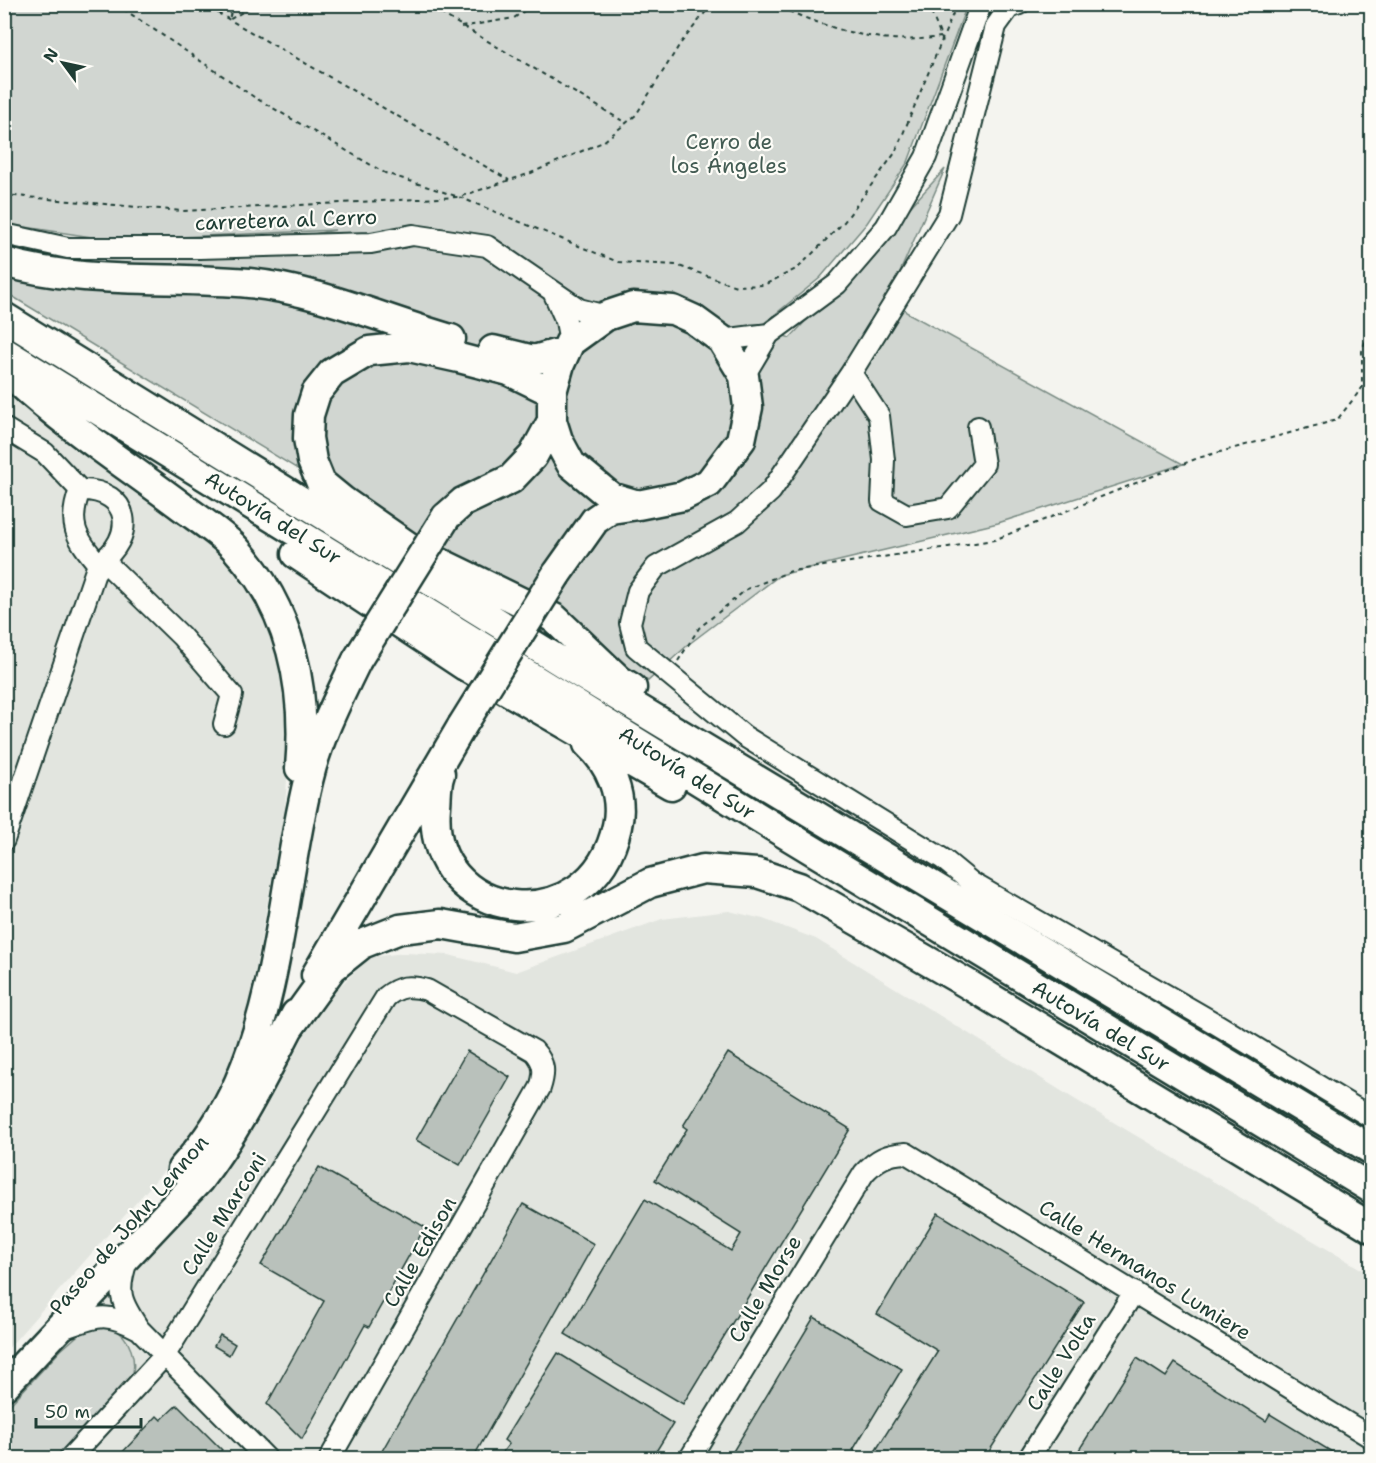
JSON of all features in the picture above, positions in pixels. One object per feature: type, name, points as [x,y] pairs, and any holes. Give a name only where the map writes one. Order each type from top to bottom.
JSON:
[{"type":"highway","points":[[4,262],[66,274],[251,284],[336,300],[416,329],[534,360],[568,347],[606,316],[633,307],[673,310],[693,319],[722,340],[744,376],[747,407],[741,440],[709,483],[682,496],[611,509],[595,520],[556,575],[462,726],[330,948],[288,1029]]},
{"type":"highway","name":"Autovía del Sur","points":[[4,317],[584,676],[1371,1149]]},
{"type":"highway","points":[[568,347],[552,392],[552,421],[558,440],[571,464],[610,496],[638,505]]},
{"type":"highway","points":[[552,392],[509,371],[449,356],[409,348],[369,351],[332,373],[316,393],[309,415],[308,438],[312,461],[321,483],[412,549],[555,618],[619,680],[823,808],[899,864]]},
{"type":"highway","name":"Autovía del Sur","points":[[4,352],[788,836],[1371,1189]]},
{"type":"highway","points":[[11,377],[284,546],[465,666],[754,835],[894,928],[966,983]]},
{"type":"highway","points":[[11,377],[54,414],[233,546],[258,575],[277,610],[291,648],[301,688],[303,730],[299,777],[279,879],[278,939]]},
{"type":"highway","points":[[278,939],[308,780],[321,737],[357,660],[446,517],[463,502],[511,479],[532,456],[552,421]]},
{"type":"highway","points":[[462,726],[438,778],[434,821],[438,844],[447,863],[462,883],[505,904],[525,906],[549,903],[574,892],[593,878],[612,849],[620,815],[616,791],[609,770],[597,752],[566,725]]},
{"type":"highway","points":[[288,1029],[332,968],[362,944],[400,929],[441,924],[514,937],[564,928],[650,883],[703,869],[758,873],[799,886],[966,983],[1371,1228]]},
{"type":"highway","name":"Paseo de John Lennon","points":[[4,1363],[154,1204],[215,1127],[239,1083],[258,1032],[278,939]]},
{"type":"highway","name":"Paseo de John Lennon","points":[[4,1386],[199,1180],[226,1146],[288,1029]]},
{"type":"street","points":[[744,376],[769,334],[837,284],[886,227],[926,157],[981,4]]},
{"type":"street","points":[[1018,4],[1009,8],[996,26],[949,214],[851,373],[771,491],[737,522],[656,567],[638,591],[630,622],[636,647],[744,736],[943,859],[972,883],[1218,1024],[1371,1118]]},
{"type":"street","name":"carretera al Cerro","points":[[4,234],[68,248],[372,243],[413,235],[487,246],[579,309],[606,316]]},
{"type":"street","points":[[554,294],[566,321],[568,347]]},
{"type":"street","points":[[722,340],[769,334]]},
{"type":"street","points":[[851,373],[879,416],[884,459],[882,501],[907,515],[948,508],[984,464],[978,427]]},
{"type":"street","points":[[4,428],[45,453],[80,490],[97,490],[113,498],[122,511],[125,530],[100,562],[4,840]]},
{"type":"street","points":[[80,490],[74,506],[74,528],[82,545],[182,636],[232,695],[224,724]]},
{"type":"street","name":"Calle Edison","points":[[330,1458],[540,1088],[543,1066],[534,1051],[427,990],[405,986]]},
{"type":"street","name":"Calle Marconi","points":[[70,1458],[165,1355],[386,997],[405,986]]},
{"type":"street","name":"Calle Hermanos Lumiere","points":[[890,1154],[906,1153],[921,1159],[1371,1438]]},
{"type":"street","name":"Calle Morse","points":[[690,1458],[864,1173],[875,1161],[890,1154]]},
{"type":"street","points":[[130,1253],[120,1284],[126,1309],[139,1329],[266,1458]]},
{"type":"street","name":"Calle Volta","points":[[1029,1458],[1134,1292]]},
{"type":"street","points":[[54,1332],[99,1315],[120,1319],[139,1329]]},
{"type":"path","points":[[117,4],[254,97],[385,172],[459,197],[618,262],[676,265],[736,286],[764,285],[798,268],[844,222],[894,153],[943,42],[957,4]]},
{"type":"path","points":[[202,4],[509,180]]},
{"type":"path","points":[[229,20],[233,4]]},
{"type":"path","points":[[229,20],[256,4]]},
{"type":"path","points":[[425,4],[460,27],[626,123]]},
{"type":"path","points":[[460,27],[514,18],[534,4]]},
{"type":"path","points":[[4,195],[183,211],[459,197],[509,180],[603,142],[636,115],[680,44],[712,4]]},
{"type":"path","points":[[772,4],[810,22],[847,32],[916,40],[941,37]]},
{"type":"path","points":[[928,4],[943,42]]},
{"type":"path","points":[[668,675],[699,628],[747,589],[791,571],[994,540],[1198,458],[1337,420],[1362,388],[1362,351],[1371,321]]},
{"type":"shaded area","points":[[5,389],[93,451],[206,539],[251,585],[289,661],[291,728],[285,806],[249,1005],[232,1071],[191,1140],[5,1352]]},
{"type":"shaded area","points":[[729,911],[763,919],[816,939],[1076,1100],[1371,1275],[1371,1458],[5,1458],[4,1405],[206,1191],[262,1115],[304,1036],[336,990],[370,957],[405,953],[449,955],[516,972],[662,919]]},
{"type":"green space","name":"Cerro de los Ángeles","points":[[5,5],[967,5],[908,162],[867,223],[820,278],[763,324],[750,324],[790,338],[945,169],[893,288],[906,312],[1183,464],[998,523],[780,575],[689,644],[648,681],[5,292],[5,257],[207,254],[335,230],[112,240],[5,224]]},
{"type":"green space","points":[[92,1323],[111,1326],[124,1336],[133,1358],[131,1381],[59,1458],[5,1458],[4,1411],[61,1350]]},
{"type":"building","points":[[467,1051],[510,1077],[460,1165],[416,1140]]},
{"type":"building","points":[[728,1053],[850,1129],[683,1404],[565,1334],[645,1199],[731,1251],[741,1234],[655,1180],[687,1129],[683,1126]]},
{"type":"building","points":[[319,1167],[425,1227],[369,1327],[365,1325],[302,1439],[267,1404],[324,1301],[261,1265]]},
{"type":"building","points":[[523,1204],[594,1244],[473,1458],[378,1458]]},
{"type":"building","points":[[938,1213],[1084,1302],[985,1458],[871,1458],[938,1351],[877,1314]]},
{"type":"building","points":[[814,1317],[902,1369],[853,1450],[867,1458],[729,1458]]},
{"type":"building","points":[[220,1335],[235,1344],[229,1355],[214,1346]]},
{"type":"building","points":[[558,1353],[673,1424],[652,1458],[498,1458],[509,1444],[504,1440]]},
{"type":"building","points":[[1137,1358],[1166,1377],[1175,1363],[1266,1421],[1270,1414],[1342,1458],[1074,1458]]},
{"type":"building","points":[[177,1405],[222,1450],[213,1458],[117,1458],[157,1416],[161,1420]]}]
